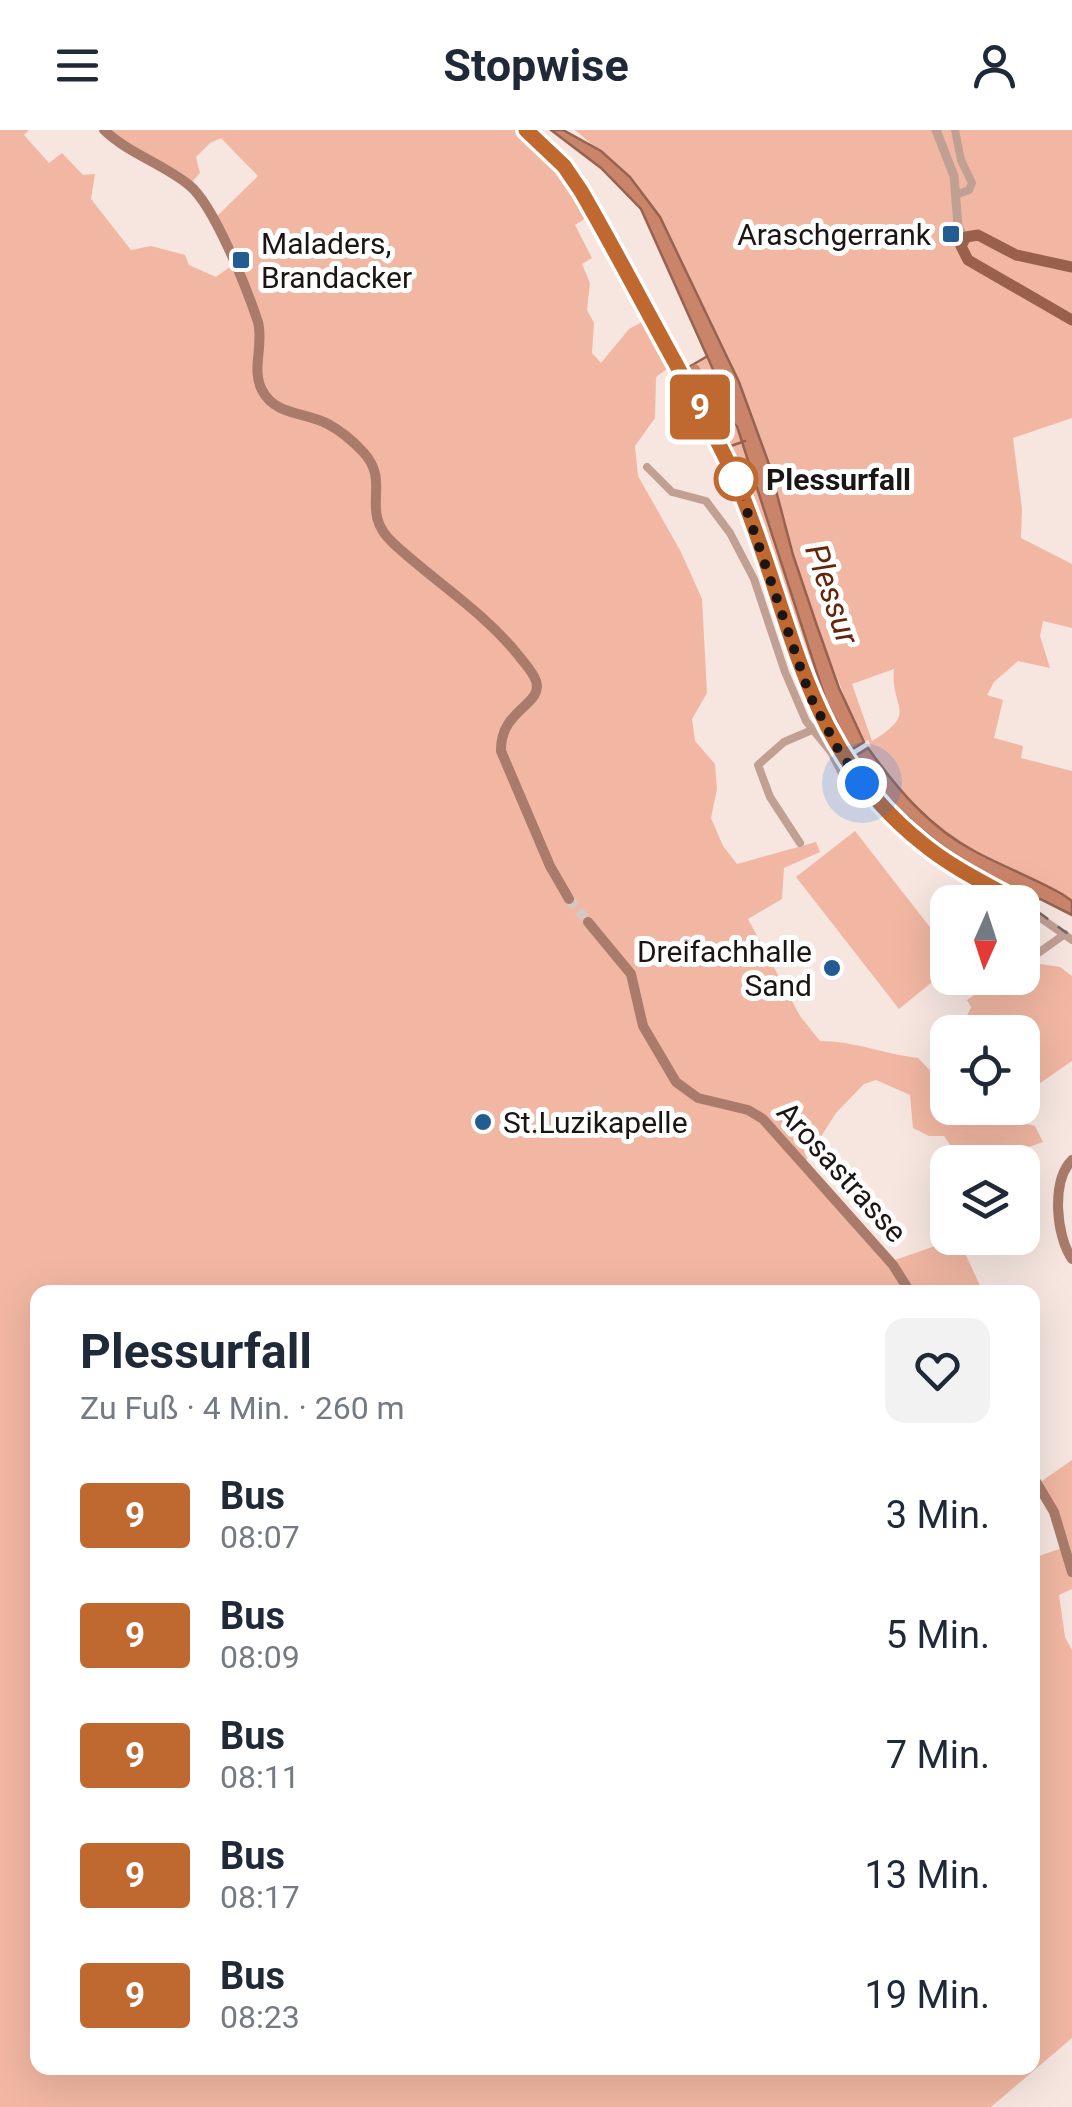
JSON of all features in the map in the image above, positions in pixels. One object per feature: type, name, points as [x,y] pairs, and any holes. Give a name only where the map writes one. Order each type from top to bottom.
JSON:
[{"type":"main road","points":[[104,130],[189,185],[204,202],[256,316],[261,337],[261,390],[278,408],[327,423],[365,454],[375,471],[374,514],[384,534],[479,614],[534,676],[536,696],[505,726],[502,755],[569,898]]},
{"type":"main road","points":[[1072,268],[1022,258],[978,235],[964,239],[961,250],[968,260],[1072,320]]},
{"type":"main road","name":"Arosastrasse","points":[[588,922],[631,974],[643,1026],[676,1082],[698,1098],[748,1110],[763,1120],[893,1265],[906,1285]]},
{"type":"main road","points":[[1072,1160],[1062,1172],[1059,1188],[1062,1239],[1072,1259]]},
{"type":"main road","points":[[1040,1489],[1058,1520],[1072,1572]]},
{"type":"street","points":[[526,130],[564,166],[581,191],[723,451],[758,538],[810,696],[839,751],[890,814],[931,851],[989,885]]},
{"type":"street","points":[[936,130],[950,160],[958,194],[958,226],[964,239]]},
{"type":"street","points":[[955,130],[961,160],[972,183],[969,190],[958,194]]},
{"type":"street","points":[[647,467],[672,492],[706,501],[730,533],[754,579],[785,672],[812,730],[831,752],[846,783],[862,783]]},
{"type":"street","points":[[800,844],[770,797],[758,766],[784,742],[812,730]]},
{"type":"street","points":[[1040,917],[1069,937],[1040,953]]},
{"type":"shaded area","points":[[0,130],[29,130],[24,135],[49,163],[62,153],[83,175],[95,174],[91,199],[131,250],[151,246],[185,255],[189,265],[216,277],[234,264],[213,220],[258,176],[221,138],[196,157],[200,173],[189,185],[104,130],[526,130],[554,156],[594,213],[575,225],[592,258],[582,264],[590,283],[587,310],[594,323],[592,353],[601,363],[629,329],[651,317],[675,363],[656,377],[655,418],[635,446],[638,476],[681,552],[702,599],[707,693],[692,719],[695,741],[715,764],[717,789],[711,818],[723,846],[737,864],[816,842],[820,852],[784,868],[782,899],[748,919],[800,1016],[820,1041],[918,1058],[930,1070],[930,1125],[1031,1125],[1043,1142],[950,1145],[944,1136],[929,1136],[913,1128],[910,1095],[876,1080],[864,1084],[836,1113],[806,1160],[895,1260],[930,1248],[930,1255],[966,1255],[980,1285],[30,1285],[30,2075],[1029,2075],[991,2107],[0,2107]]},
{"type":"shaded area","points":[[551,130],[563,130],[601,151],[630,177],[660,217],[739,382],[769,464],[817,626],[864,742],[851,750],[826,701],[733,414],[641,209],[601,168]]},
{"type":"shaded area","points":[[575,130],[1072,130],[1072,418],[1013,438],[1022,509],[1021,538],[1072,564],[1072,628],[1043,621],[1040,636],[1050,668],[1018,661],[994,682],[987,695],[1003,700],[994,738],[1023,746],[1021,758],[1072,771],[1072,901],[947,834],[905,794],[868,748],[868,740],[861,739],[817,626],[769,464],[729,358],[660,217],[630,177]],"holes":[[[894,669],[899,716],[872,741],[852,684]]]},
{"type":"shaded area","points":[[706,357],[733,414],[826,701],[851,750],[848,752],[816,687],[746,486],[687,368]]},
{"type":"shaded area","points":[[868,748],[903,793],[944,832],[1062,894],[1072,901],[1072,915],[1040,899],[1040,885],[1004,885],[932,838],[892,802],[855,756]]},
{"type":"shaded area","points":[[855,831],[930,927],[930,984],[899,1009],[796,877]]},
{"type":"shaded area","points":[[1040,964],[1060,967],[1072,976],[1072,1061],[1040,1083],[1040,1015],[967,1015],[971,1007],[967,1000],[974,995],[1040,995]]},
{"type":"shaded area","points":[[1072,1460],[1072,1589],[1059,1595],[1065,1637],[1072,1650],[1072,2038],[1040,2065],[1040,1556],[1065,1547],[1040,1482]]},
{"type":"waterway","points":[[687,368],[706,357]]},
{"type":"waterway","points":[[695,369],[721,406],[742,423]]},
{"type":"waterway","points":[[677,376],[674,386],[715,455]]},
{"type":"waterway","points":[[728,447],[745,441]]},
{"type":"waterway","points":[[788,640],[802,688]]},
{"type":"tunnel","points":[[569,899],[588,922]]},
{"type":"railway","points":[[533,130],[579,181],[730,455],[755,516],[813,689],[842,751],[904,840],[936,865],[973,885]]},
{"type":"railway","points":[[1040,913],[1072,937]]},
{"type":"bus line","name":"9","points":[[526,130],[564,166],[581,191],[723,451],[758,538],[810,696],[844,759],[874,798],[918,841],[988,885]]},
{"type":"place","name":"Araschgerrank","points":[[951,234]]},
{"type":"place","name":"Maladers, Brandacker","points":[[241,260]]},
{"type":"place","name":"Plessurfall","points":[[736,479]]},
{"type":"place","name":"Dreifachhalle Sand","points":[[832,968]]},
{"type":"place","name":"St.Luzikapelle","points":[[483,1122]]},
{"type":"route","points":[[736,479],[810,696],[839,751],[862,783]]},
{"type":"water label","name":"Plessur","points":[[832,594]]}]
